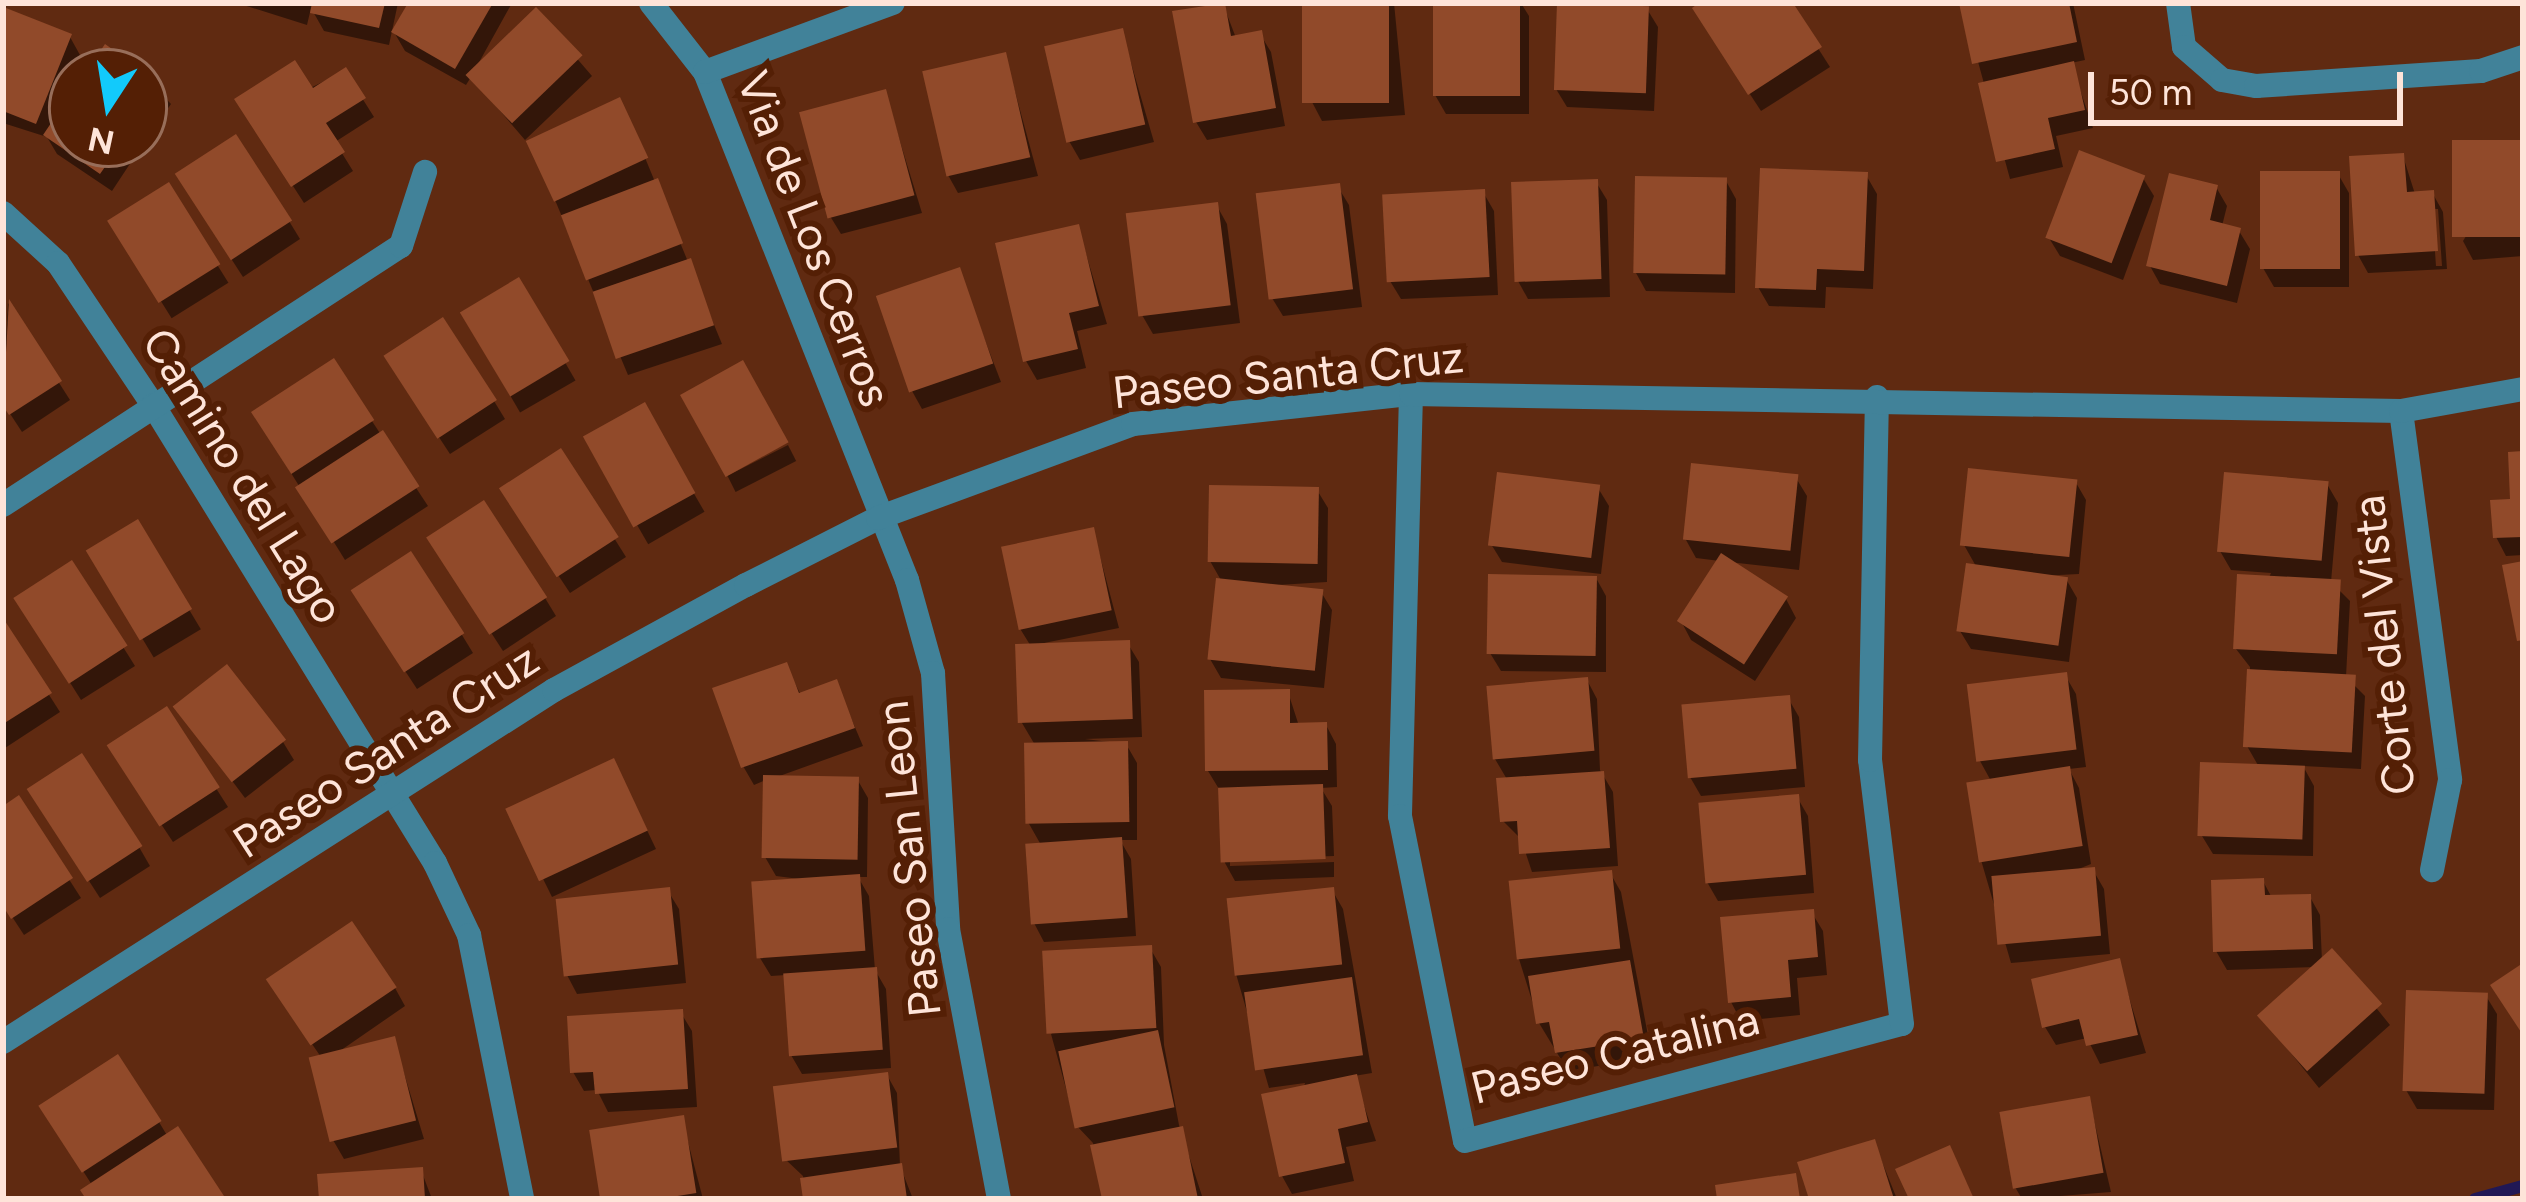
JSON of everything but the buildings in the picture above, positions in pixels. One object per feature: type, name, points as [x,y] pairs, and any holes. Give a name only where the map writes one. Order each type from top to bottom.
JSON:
[{"type":"street","name":"Via de Los Cerros","points":[[651,3],[705,72],[878,518]]},
{"type":"street","points":[[705,72],[893,3]]},
{"type":"street","points":[[2177,3],[2184,47],[2222,80],[2256,86],[2481,71],[2523,56]]},
{"type":"street","points":[[3,505],[400,246],[425,172]]},
{"type":"street","name":"Camino del Lago","points":[[3,213],[58,263],[153,405],[391,800]]},
{"type":"street","name":"Paseo Santa Cruz","points":[[3,1042],[391,800],[554,690],[878,518],[1133,424],[1411,394],[1877,397],[2401,411],[2523,388]]},
{"type":"street","name":"Paseo Catalina","points":[[1411,394],[1400,816],[1465,1141],[1901,1024],[1870,760],[1877,397]]},
{"type":"street","name":"Corte del Vista","points":[[2401,411],[2450,780],[2432,870]]},
{"type":"street","name":"Paseo San Leon","points":[[878,518],[933,673],[948,929],[999,1199]]},
{"type":"street","points":[[391,800],[435,862],[469,935],[522,1199]]},
{"type":"waterway","points":[[2475,1199],[2523,1186]]}]
